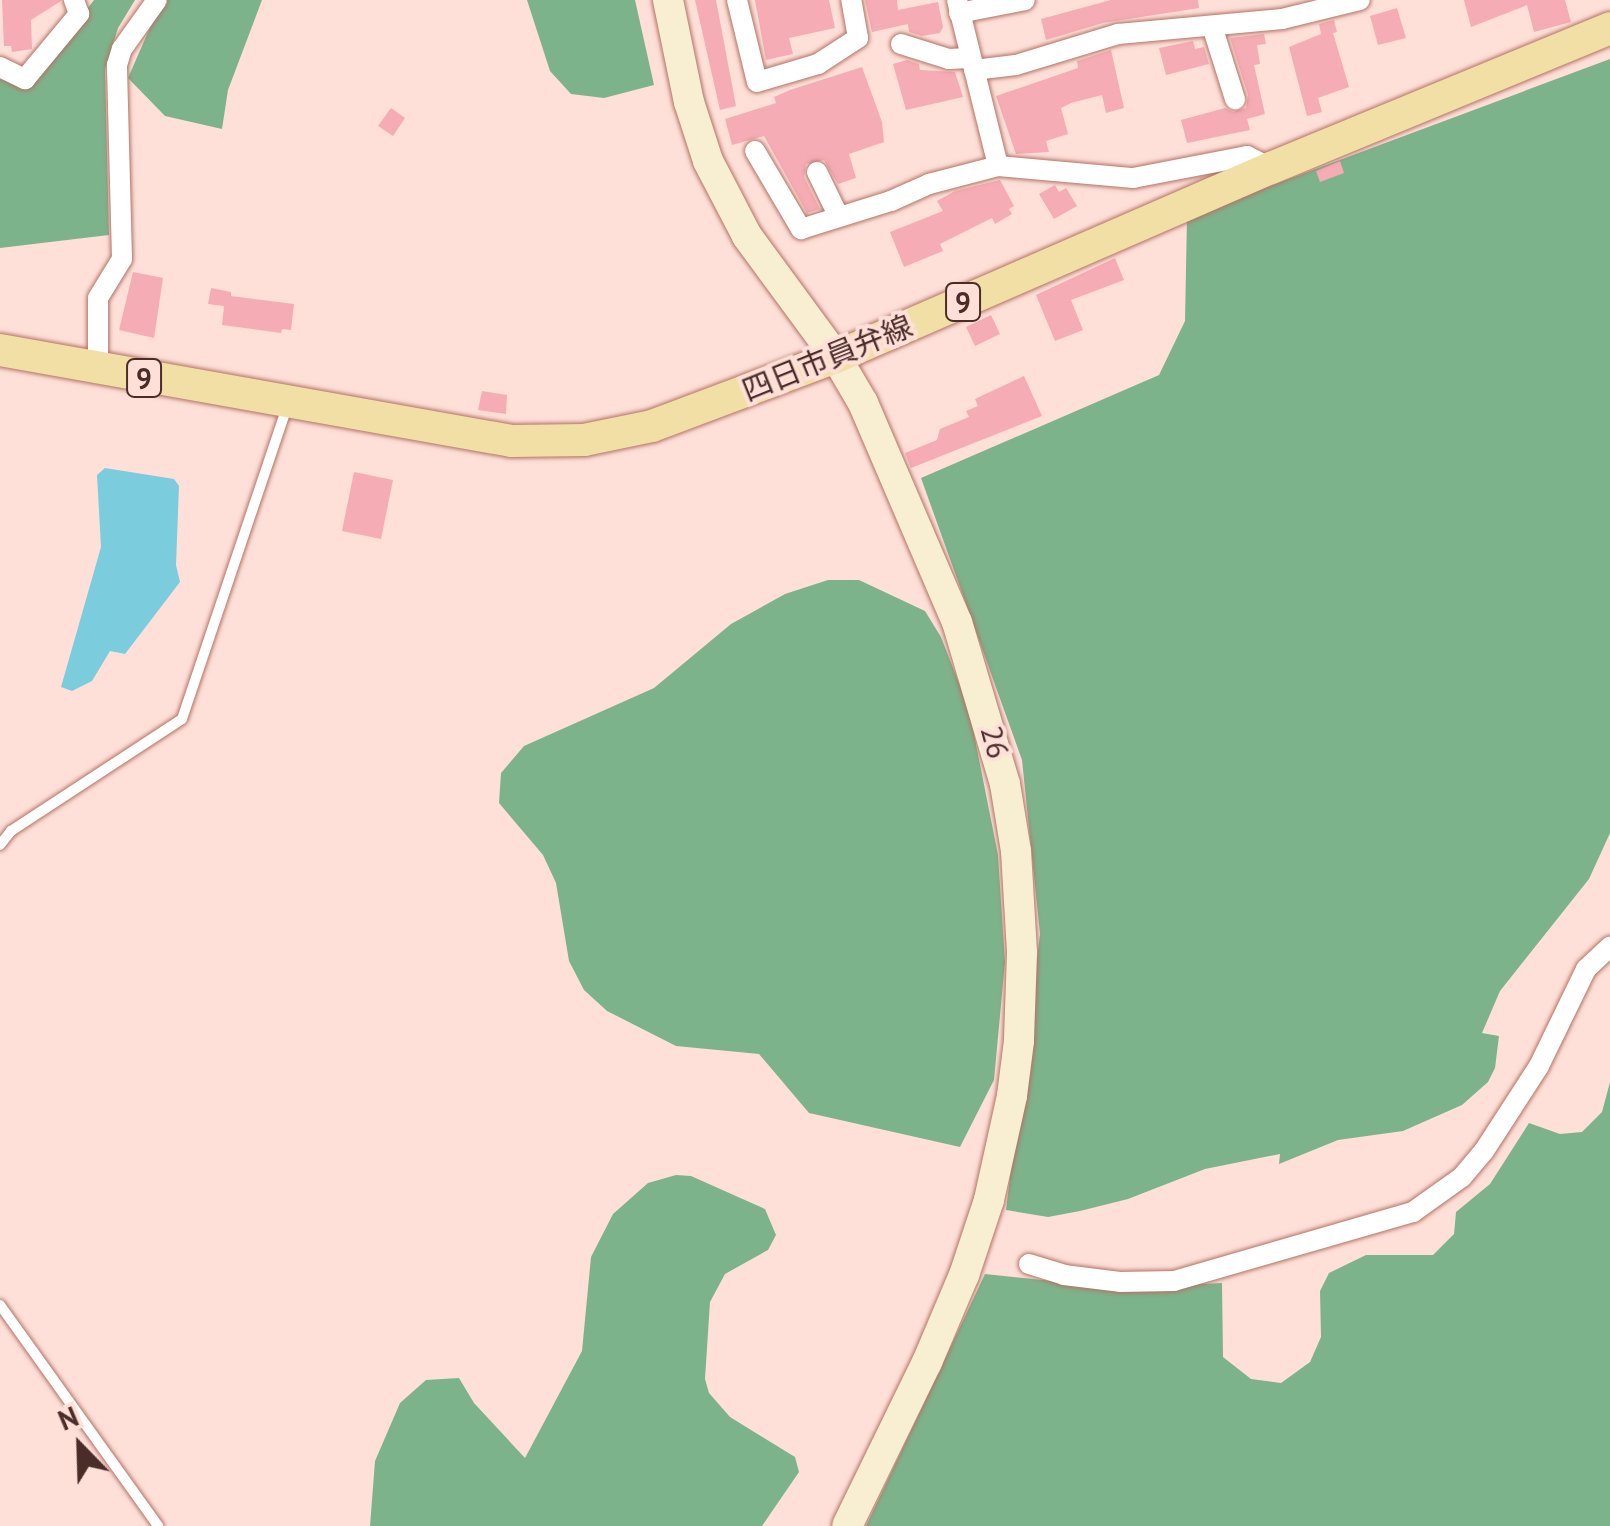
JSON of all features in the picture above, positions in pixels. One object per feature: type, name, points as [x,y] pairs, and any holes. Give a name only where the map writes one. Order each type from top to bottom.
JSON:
[{"type":"main road","name":"四日市員弁線","points":[[0,350],[512,441],[584,440],[652,426],[836,357],[1271,168],[1610,28]]},
{"type":"street","points":[[0,68],[25,79],[78,14],[74,0]]},
{"type":"street","points":[[98,370],[98,298],[122,260],[117,66],[129,37],[157,0]]},
{"type":"street","name":"26","points":[[668,0],[689,102],[708,161],[747,236],[836,357],[862,403],[958,622],[1006,784],[1022,953],[1012,1096],[989,1200],[964,1275],[927,1362],[847,1526]]},
{"type":"street","points":[[738,0],[757,82],[818,64],[858,38],[850,0]]},
{"type":"street","points":[[998,166],[958,6],[1025,0]]},
{"type":"street","points":[[901,44],[971,64],[1016,65],[1118,34],[1212,26],[1299,7],[1360,0]]},
{"type":"street","points":[[1212,26],[1235,99]]},
{"type":"street","points":[[756,151],[801,229],[998,166],[1133,178],[1248,156],[1271,168]]},
{"type":"street","points":[[817,172],[838,215]]},
{"type":"street","points":[[1029,1264],[1064,1276],[1120,1282],[1174,1281],[1413,1212],[1462,1177],[1484,1151],[1539,1066],[1586,969],[1610,946]]},
{"type":"lane","points":[[0,845],[11,831],[182,719],[289,402]]},
{"type":"lane","points":[[0,1305],[158,1526]]},
{"type":"green space","points":[[94,0],[135,0],[118,28],[105,69],[109,235],[0,248],[0,79],[27,88]]},
{"type":"green space","points":[[162,0],[262,0],[228,90],[222,129],[165,116],[128,78]]},
{"type":"green space","points":[[527,0],[635,0],[654,85],[604,98],[571,94],[550,71]]},
{"type":"green space","points":[[1610,59],[1610,833],[1589,879],[1500,991],[1482,1033],[1499,1036],[1495,1068],[1488,1082],[1462,1105],[1403,1131],[1338,1140],[1279,1164],[1280,1154],[1205,1169],[1128,1199],[1048,1217],[1006,1210],[1040,934],[1022,760],[921,478],[1159,375],[1185,321],[1187,217]]},
{"type":"green space","points":[[828,580],[859,580],[925,611],[941,637],[969,709],[998,855],[1005,962],[994,1080],[960,1147],[809,1113],[759,1054],[676,1046],[607,1011],[584,990],[569,961],[556,883],[543,855],[499,803],[501,773],[524,746],[654,688],[731,624],[785,594]]},
{"type":"green space","points":[[1610,1082],[1610,1526],[866,1526],[985,1274],[1121,1288],[1222,1283],[1223,1357],[1251,1379],[1281,1383],[1310,1362],[1321,1337],[1320,1291],[1329,1273],[1366,1255],[1433,1255],[1454,1234],[1456,1212],[1490,1184],[1529,1123],[1560,1134],[1582,1132],[1602,1112]]},
{"type":"green space","points":[[676,1175],[691,1176],[765,1209],[776,1235],[768,1250],[725,1274],[710,1302],[705,1379],[709,1393],[730,1417],[795,1457],[799,1472],[762,1526],[370,1526],[375,1461],[400,1403],[426,1380],[459,1378],[474,1403],[525,1458],[582,1351],[591,1257],[613,1214],[648,1183]]},
{"type":"water","points":[[105,468],[174,479],[179,486],[176,565],[180,582],[125,654],[110,651],[92,681],[72,691],[61,687],[101,547],[97,475]]},
{"type":"building","points":[[2,0],[61,1],[31,20],[32,49],[12,52],[11,46],[4,46]]},
{"type":"building","points":[[695,0],[716,0],[736,106],[720,110]]},
{"type":"building","points":[[755,0],[829,0],[835,28],[789,38],[793,54],[766,60]]},
{"type":"building","points":[[865,0],[897,0],[898,10],[938,2],[943,27],[940,33],[922,36],[909,32],[908,24],[872,32]]},
{"type":"building","points":[[1111,0],[1198,0],[1199,8],[1103,23],[1046,40],[1041,19]]},
{"type":"building","points":[[1464,0],[1565,0],[1571,22],[1534,32],[1527,5],[1471,27]]},
{"type":"building","points":[[1397,8],[1406,38],[1378,45],[1370,16]]},
{"type":"building","points":[[1334,20],[1337,32],[1333,33],[1349,87],[1318,98],[1322,112],[1307,116],[1289,47],[1321,34],[1319,24]]},
{"type":"building","points":[[1264,34],[1266,44],[1257,45],[1260,64],[1254,65],[1265,114],[1247,119],[1250,130],[1187,143],[1181,120],[1225,108],[1233,112],[1246,108],[1248,95],[1230,38]]},
{"type":"building","points":[[1193,41],[1195,49],[1204,47],[1209,64],[1166,75],[1159,48]]},
{"type":"building","points":[[1111,50],[1124,108],[1106,113],[1102,95],[1071,103],[1061,108],[1068,134],[1046,141],[1049,152],[1016,154],[996,96],[1078,68],[1077,61]]},
{"type":"building","points":[[907,60],[919,64],[920,70],[955,72],[963,97],[906,110],[893,64]]},
{"type":"building","points":[[862,67],[882,122],[884,142],[849,154],[856,178],[838,184],[824,160],[806,164],[804,177],[820,209],[807,213],[764,136],[732,145],[725,119],[776,103],[774,97],[790,90]]},
{"type":"building","points":[[391,108],[405,118],[393,136],[378,126]]},
{"type":"building","points":[[1340,161],[1344,173],[1320,182],[1316,171]]},
{"type":"building","points":[[1000,180],[1014,206],[1009,209],[1012,214],[995,224],[992,218],[940,244],[943,251],[904,267],[890,232],[943,211],[937,201],[955,191]]},
{"type":"building","points":[[1055,185],[1059,192],[1066,188],[1077,206],[1054,219],[1039,194]]},
{"type":"building","points":[[1115,258],[1124,280],[1071,300],[1083,330],[1055,341],[1036,295]]},
{"type":"building","points":[[133,272],[163,278],[154,338],[119,330]]},
{"type":"building","points":[[211,288],[231,292],[231,296],[294,304],[291,330],[282,329],[281,333],[222,325],[224,306],[208,304]]},
{"type":"building","points":[[991,315],[1000,334],[975,346],[966,327]]},
{"type":"building","points":[[1024,376],[1042,416],[911,468],[905,453],[937,440],[940,429],[969,417],[966,411],[978,406],[975,399]]},
{"type":"building","points":[[482,391],[507,395],[506,414],[478,410]]},
{"type":"building","points":[[354,472],[393,480],[381,539],[342,531]]}]
